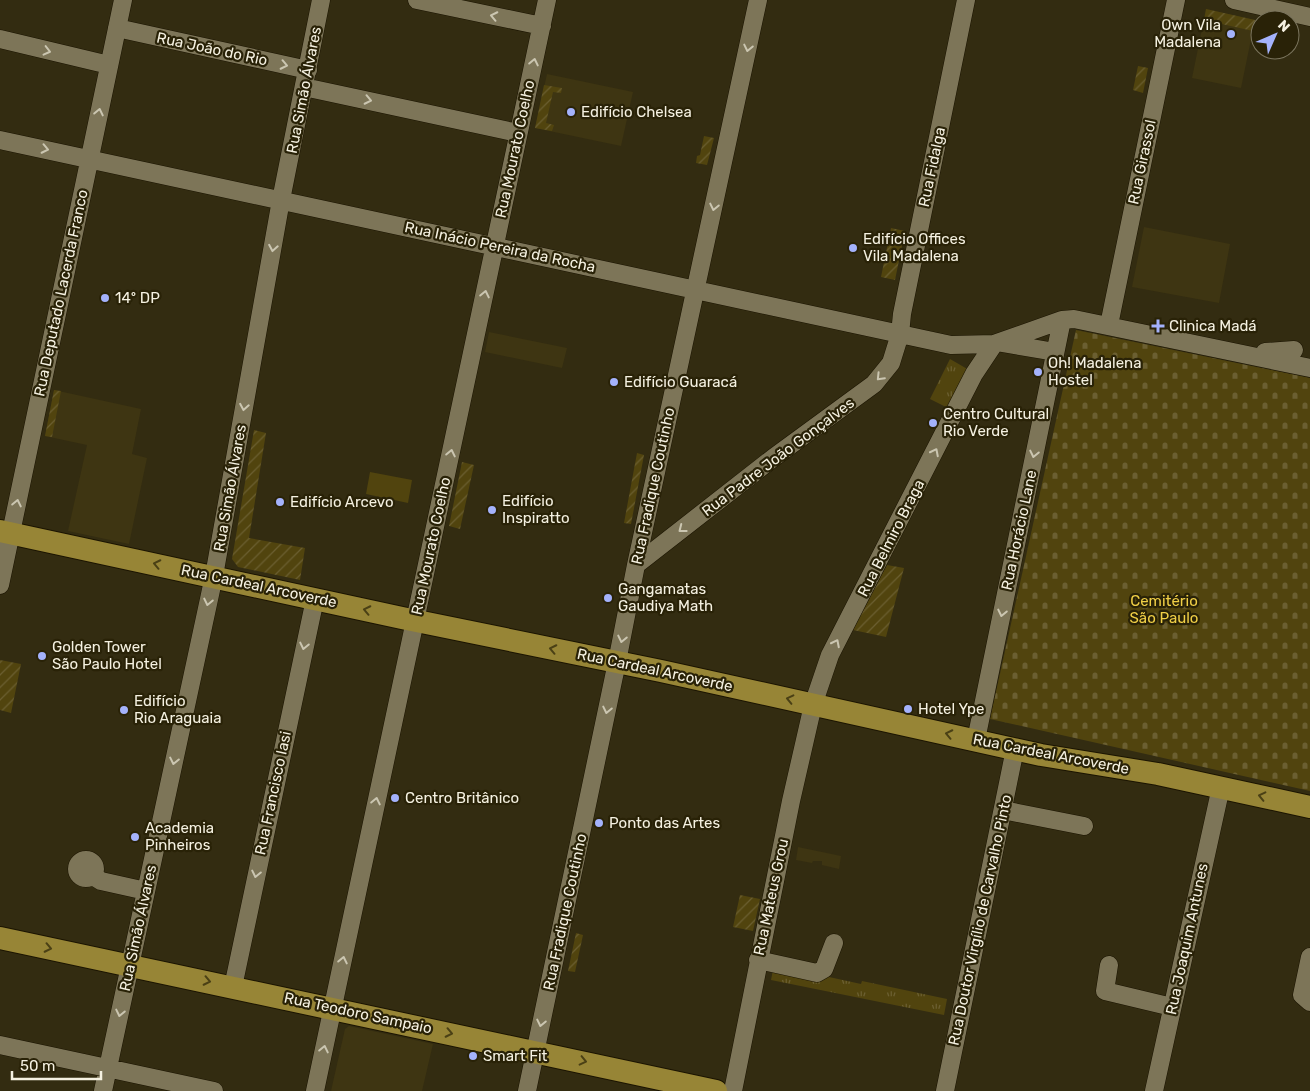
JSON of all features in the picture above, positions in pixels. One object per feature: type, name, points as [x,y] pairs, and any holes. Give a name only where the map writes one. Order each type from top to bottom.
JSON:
[{"type":"main road","name":"Rua Cardeal Arcoverde","points":[[5,532],[1016,749],[1221,787],[1310,807]]},
{"type":"main road","name":"Rua Teodoro Sampaio","points":[[0,938],[536,1051],[716,1091]]},
{"type":"street","name":"Rua Deputado Lacerda Franco","points":[[0,585],[5,532],[123,0]]},
{"type":"street","name":"Rua Simão Álvares","points":[[103,1091],[214,576],[282,200],[311,82],[322,0]]},
{"type":"street","points":[[417,0],[436,2],[542,26]]},
{"type":"street","name":"Rua Mourato Coelho","points":[[315,1091],[495,246],[510,132],[542,26],[547,0]]},
{"type":"street","name":"Rua Fradique Coutinho","points":[[527,1091],[636,565],[758,0]]},
{"type":"street","name":"Rua Fidalga","points":[[900,334],[906,295],[966,0]]},
{"type":"street","name":"Rua Girassol","points":[[1109,325],[1176,0]]},
{"type":"street","points":[[1234,0],[1310,17]]},
{"type":"street","name":"Rua João do Rio","points":[[117,28],[311,82],[510,132]]},
{"type":"street","points":[[0,39],[109,65]]},
{"type":"street","name":"Rua Inácio Pereira da Rocha","points":[[0,140],[900,334],[964,346],[997,343],[1055,352]]},
{"type":"street","name":"Rua Inácio Pereira da Rocha","points":[[997,343],[1062,320],[1074,318],[1241,354],[1297,353],[1310,367]]},
{"type":"street","name":"Rua Horácio Lane","points":[[976,740],[1062,320]]},
{"type":"street","name":"Rua Padre João Gonçalves","points":[[636,565],[773,458],[874,384],[891,363],[900,334]]},
{"type":"street","name":"Rua Belmiro Braga","points":[[813,705],[830,655],[974,374],[997,343]]},
{"type":"street","points":[[964,346],[973,360],[974,374]]},
{"type":"street","name":"Rua Francisco Iasi","points":[[233,987],[315,599]]},
{"type":"street","name":"Rua Mateus Grou","points":[[734,1091],[758,960],[813,705]]},
{"type":"street","name":"Rua Doutor Virgílio de Carvalho Pinto","points":[[944,1091],[1016,749]]},
{"type":"street","name":"Rua Joaquim Antunes","points":[[1154,1091],[1221,787]]},
{"type":"street","points":[[1003,810],[1084,826]]},
{"type":"street","points":[[92,876],[101,881],[146,891]]},
{"type":"street","points":[[758,960],[817,973],[824,969],[834,943]]},
{"type":"street","points":[[1310,958],[1302,995],[1310,1002]]},
{"type":"street","points":[[1109,965],[1104,991],[1172,1007]]},
{"type":"street","points":[[0,1045],[214,1091]]},
{"type":"shaded area","points":[[1206,9],[1250,19],[1250,44],[1241,88],[1192,78]]},
{"type":"shaded area","points":[[547,74],[633,92],[621,146],[535,128]]},
{"type":"shaded area","points":[[1144,227],[1230,244],[1219,303],[1132,287]]},
{"type":"shaded area","points":[[489,332],[567,348],[562,368],[485,352]]},
{"type":"shaded area","points":[[54,390],[141,409],[132,454],[147,458],[129,544],[68,531],[87,445],[45,436]]},
{"type":"shaded area","points":[[798,847],[841,856],[839,869],[822,865],[822,861],[813,861],[812,863],[796,860]]},
{"type":"shaded area","points":[[349,1026],[433,1044],[422,1091],[331,1091],[345,1029]]},
{"type":"green space","points":[[1206,9],[1250,19],[1250,30],[1204,20]]},
{"type":"green space","points":[[1138,66],[1148,68],[1143,93],[1133,90]]},
{"type":"green space","points":[[544,85],[562,88],[561,93],[553,92],[546,123],[554,125],[552,131],[535,128]]},
{"type":"green space","points":[[704,136],[714,138],[707,165],[696,163],[697,156],[700,155]]},
{"type":"green space","points":[[891,228],[905,231],[895,280],[881,277]]},
{"type":"green space","name":"Cemitério São Paulo","points":[[1076,330],[1310,378],[1310,791],[990,719]]},
{"type":"green space","points":[[950,359],[969,370],[950,409],[930,399]]},
{"type":"green space","points":[[54,390],[61,391],[52,437],[45,436]]},
{"type":"green space","points":[[254,430],[266,433],[249,538],[305,548],[300,580],[238,567],[232,559]]},
{"type":"green space","points":[[637,453],[644,455],[631,524],[624,523]]},
{"type":"green space","points":[[462,462],[474,465],[460,529],[449,526]]},
{"type":"green space","points":[[370,472],[412,480],[408,503],[366,494]]},
{"type":"green space","points":[[887,565],[904,568],[886,637],[853,630]]},
{"type":"green space","points":[[0,660],[21,664],[11,713],[0,710]]},
{"type":"green space","points":[[740,895],[760,899],[753,931],[733,927]]},
{"type":"green space","points":[[576,933],[583,935],[575,972],[568,971]]},
{"type":"green space","points":[[774,965],[861,984],[862,981],[947,999],[944,1015],[771,980]]},
{"type":"place","name":"Own Vila Madalena","points":[[1231,34]]},
{"type":"place","name":"Edifício Chelsea","points":[[571,112]]},
{"type":"place","name":"Edifício Offices Vila Madalena","points":[[853,248]]},
{"type":"place","name":"14º DP","points":[[105,298]]},
{"type":"place","name":"Clinica Madá","points":[[1158,326]]},
{"type":"place","name":"Oh! Madalena Hostel","points":[[1038,372]]},
{"type":"place","name":"Edifício Guaracá","points":[[614,382]]},
{"type":"place","name":"Centro Cultural Rio Verde","points":[[933,423]]},
{"type":"place","name":"Edifício Arcevo","points":[[280,502]]},
{"type":"place","name":"Edifício Inspiratto","points":[[492,510]]},
{"type":"place","name":"Gangamatas Gaudiya Math","points":[[608,598]]},
{"type":"place","name":"Golden Tower São Paulo Hotel","points":[[42,656]]},
{"type":"place","name":"Hotel Ype","points":[[908,709]]},
{"type":"place","name":"Edifício Rio Araguaia","points":[[124,710]]},
{"type":"place","name":"Centro Britânico","points":[[395,798]]},
{"type":"place","name":"Ponto das Artes","points":[[599,823]]},
{"type":"place","name":"Academia Pinheiros","points":[[135,837]]},
{"type":"place","name":"Smart Fit","points":[[473,1056]]}]
